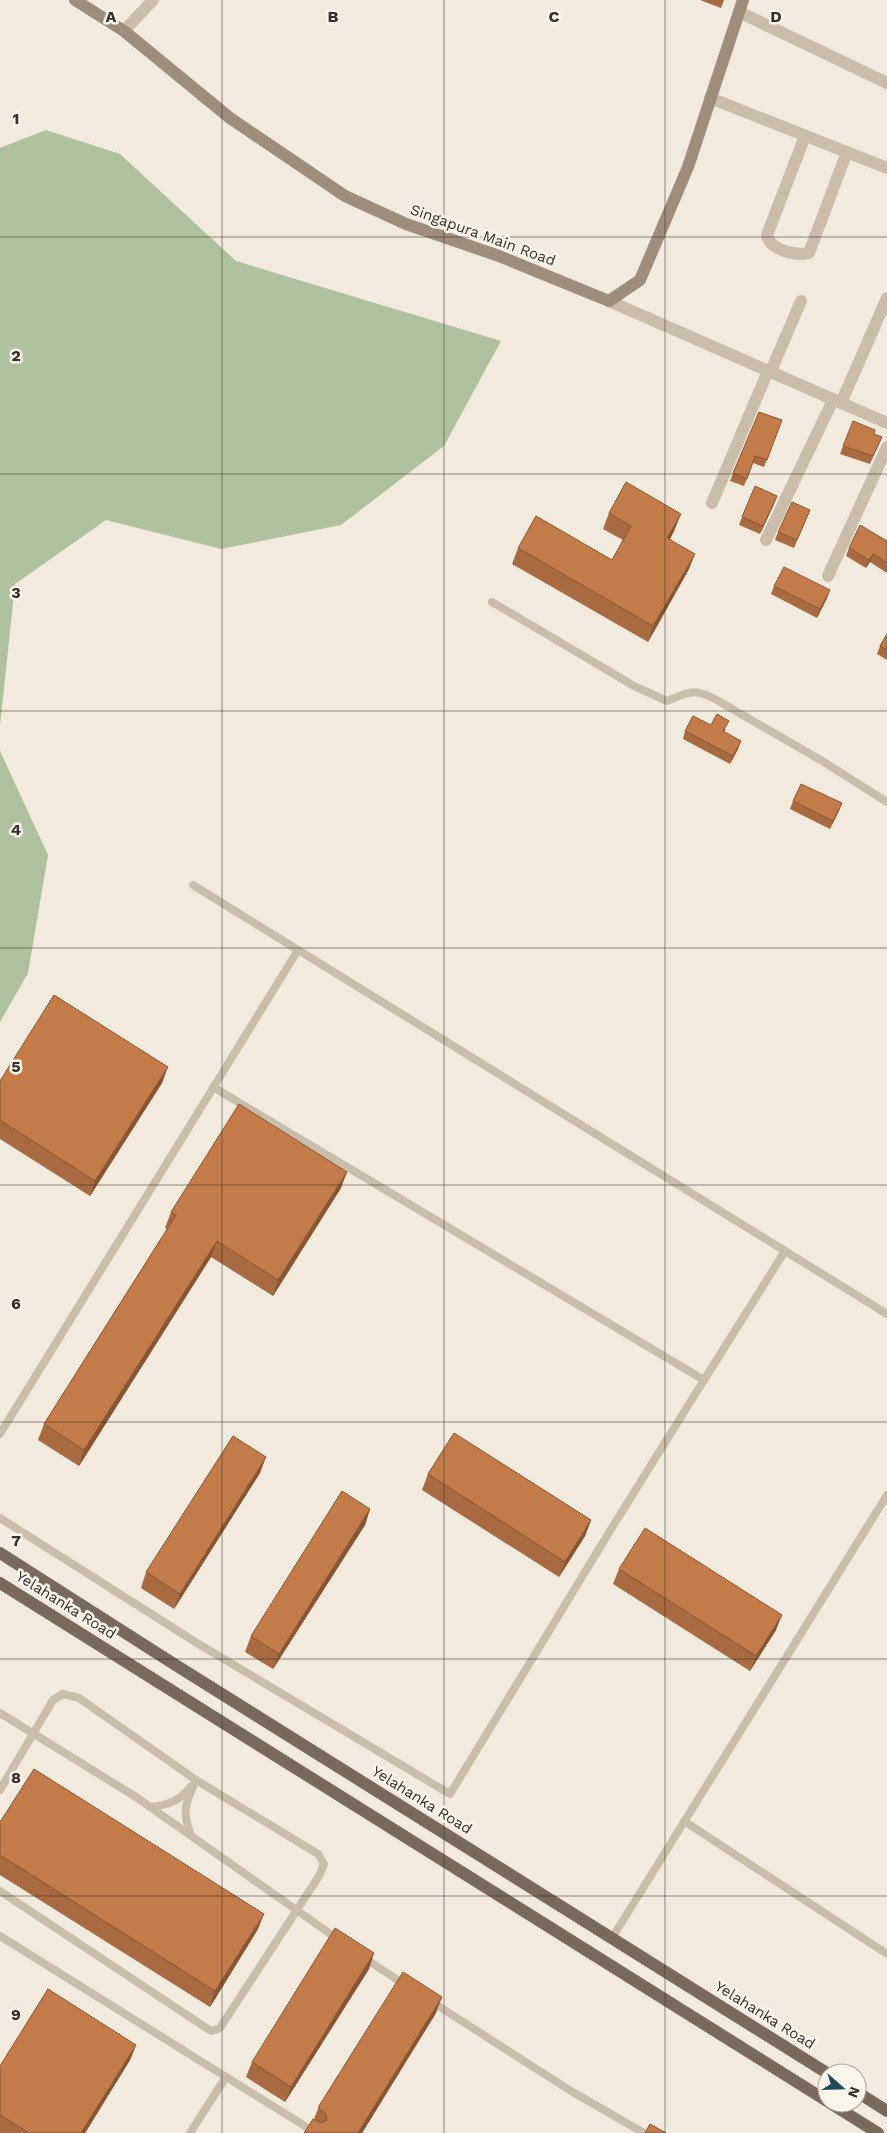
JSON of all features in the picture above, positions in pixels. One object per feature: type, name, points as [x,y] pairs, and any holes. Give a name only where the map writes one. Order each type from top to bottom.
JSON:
[{"type":"main road","name":"Yelahanka Road","points":[[0,1553],[817,2067]]},
{"type":"main road","name":"Yelahanka Road","points":[[0,1583],[817,2095]]},
{"type":"main road","points":[[867,2098],[887,2110]]},
{"type":"main road","name":"Yelahanka Road","points":[[846,2113],[878,2133]]},
{"type":"street","name":"Singapura Main Road","points":[[75,0],[124,31],[230,118],[346,196],[406,224],[499,256],[609,301]]},
{"type":"street","points":[[124,31],[153,0]]},
{"type":"street","points":[[609,301],[640,280],[688,166],[742,6],[887,83]]},
{"type":"street","points":[[710,98],[887,168]]},
{"type":"street","points":[[805,136],[767,235],[768,241],[773,246],[795,254],[809,253],[847,152]]},
{"type":"street","points":[[766,540],[837,402],[887,298]]},
{"type":"street","points":[[609,301],[887,423]]},
{"type":"street","points":[[712,503],[801,301]]},
{"type":"street","points":[[828,576],[887,446]]},
{"type":"lane","points":[[492,602],[634,686],[667,701],[691,691],[700,692],[824,762],[887,802]]},
{"type":"lane","points":[[193,884],[887,1314]]},
{"type":"lane","points":[[0,1434],[298,950]]},
{"type":"lane","points":[[214,1088],[704,1380]]},
{"type":"lane","points":[[0,1518],[245,1672],[450,1794],[613,1526],[785,1251]]},
{"type":"lane","points":[[612,1938],[887,1495]]},
{"type":"lane","points":[[0,1790],[53,1700],[63,1694],[79,1698],[196,1780],[318,1854],[324,1864],[319,1876],[220,2028],[211,2031],[0,1891]]},
{"type":"lane","points":[[0,1713],[150,1807],[344,1943]]},
{"type":"lane","points":[[150,1807],[171,1804],[186,1794],[196,1780]]},
{"type":"lane","points":[[192,1836],[185,1820],[186,1802],[196,1780]]},
{"type":"lane","points":[[684,1822],[887,1954]]},
{"type":"lane","points":[[0,1936],[316,2133]]},
{"type":"lane","points":[[360,1954],[416,1992]]},
{"type":"lane","points":[[424,1997],[571,2091],[644,2133]]},
{"type":"lane","points":[[190,2133],[226,2077]]},
{"type":"green space","points":[[46,130],[120,154],[236,261],[501,341],[444,446],[341,525],[221,549],[106,520],[15,584],[0,726],[0,148]]},
{"type":"green space","points":[[0,751],[48,855],[28,973],[0,1022]]},
{"type":"building","points":[[759,412],[782,420],[767,460],[755,456],[747,479],[733,473]]},
{"type":"building","points":[[853,421],[875,430],[874,434],[882,437],[873,456],[843,446]]},
{"type":"building","points":[[626,482],[681,514],[667,538],[695,554],[653,626],[518,548],[536,516],[612,560],[631,526],[609,513]]},
{"type":"building","points":[[755,486],[777,496],[763,526],[742,517]]},
{"type":"building","points":[[792,502],[810,510],[797,540],[778,532]]},
{"type":"building","points":[[860,525],[887,541],[887,563],[873,554],[869,560],[849,548]]},
{"type":"building","points":[[784,567],[830,590],[820,609],[774,586]]},
{"type":"building","points":[[887,634],[887,650],[880,646]]},
{"type":"building","points":[[717,714],[729,721],[723,731],[741,741],[733,756],[685,731],[693,716],[711,725]]},
{"type":"building","points":[[801,784],[842,803],[833,821],[793,801]]},
{"type":"building","points":[[54,995],[168,1067],[95,1181],[0,1120],[0,1081]]},
{"type":"building","points":[[239,1104],[347,1172],[278,1280],[217,1241],[84,1450],[44,1424],[176,1215],[171,1212]]},
{"type":"building","points":[[454,1433],[591,1520],[565,1562],[428,1474]]},
{"type":"building","points":[[233,1436],[266,1457],[180,1594],[146,1572]]},
{"type":"building","points":[[342,1491],[370,1509],[279,1654],[251,1636]]},
{"type":"building","points":[[645,1528],[782,1615],[756,1656],[619,1569]]},
{"type":"building","points":[[34,1769],[264,1914],[215,1991],[0,1855],[0,1822]]},
{"type":"building","points":[[335,1928],[374,1953],[291,2087],[252,2062]]},
{"type":"building","points":[[403,1972],[442,1997],[358,2133],[304,2133],[313,2119],[321,2123],[327,2120],[326,2114],[319,2109],[319,2106]]},
{"type":"building","points":[[48,1989],[136,2045],[81,2133],[29,2133],[0,2115],[0,2066]]},
{"type":"building","points":[[650,2124],[666,2133],[645,2133]]}]
